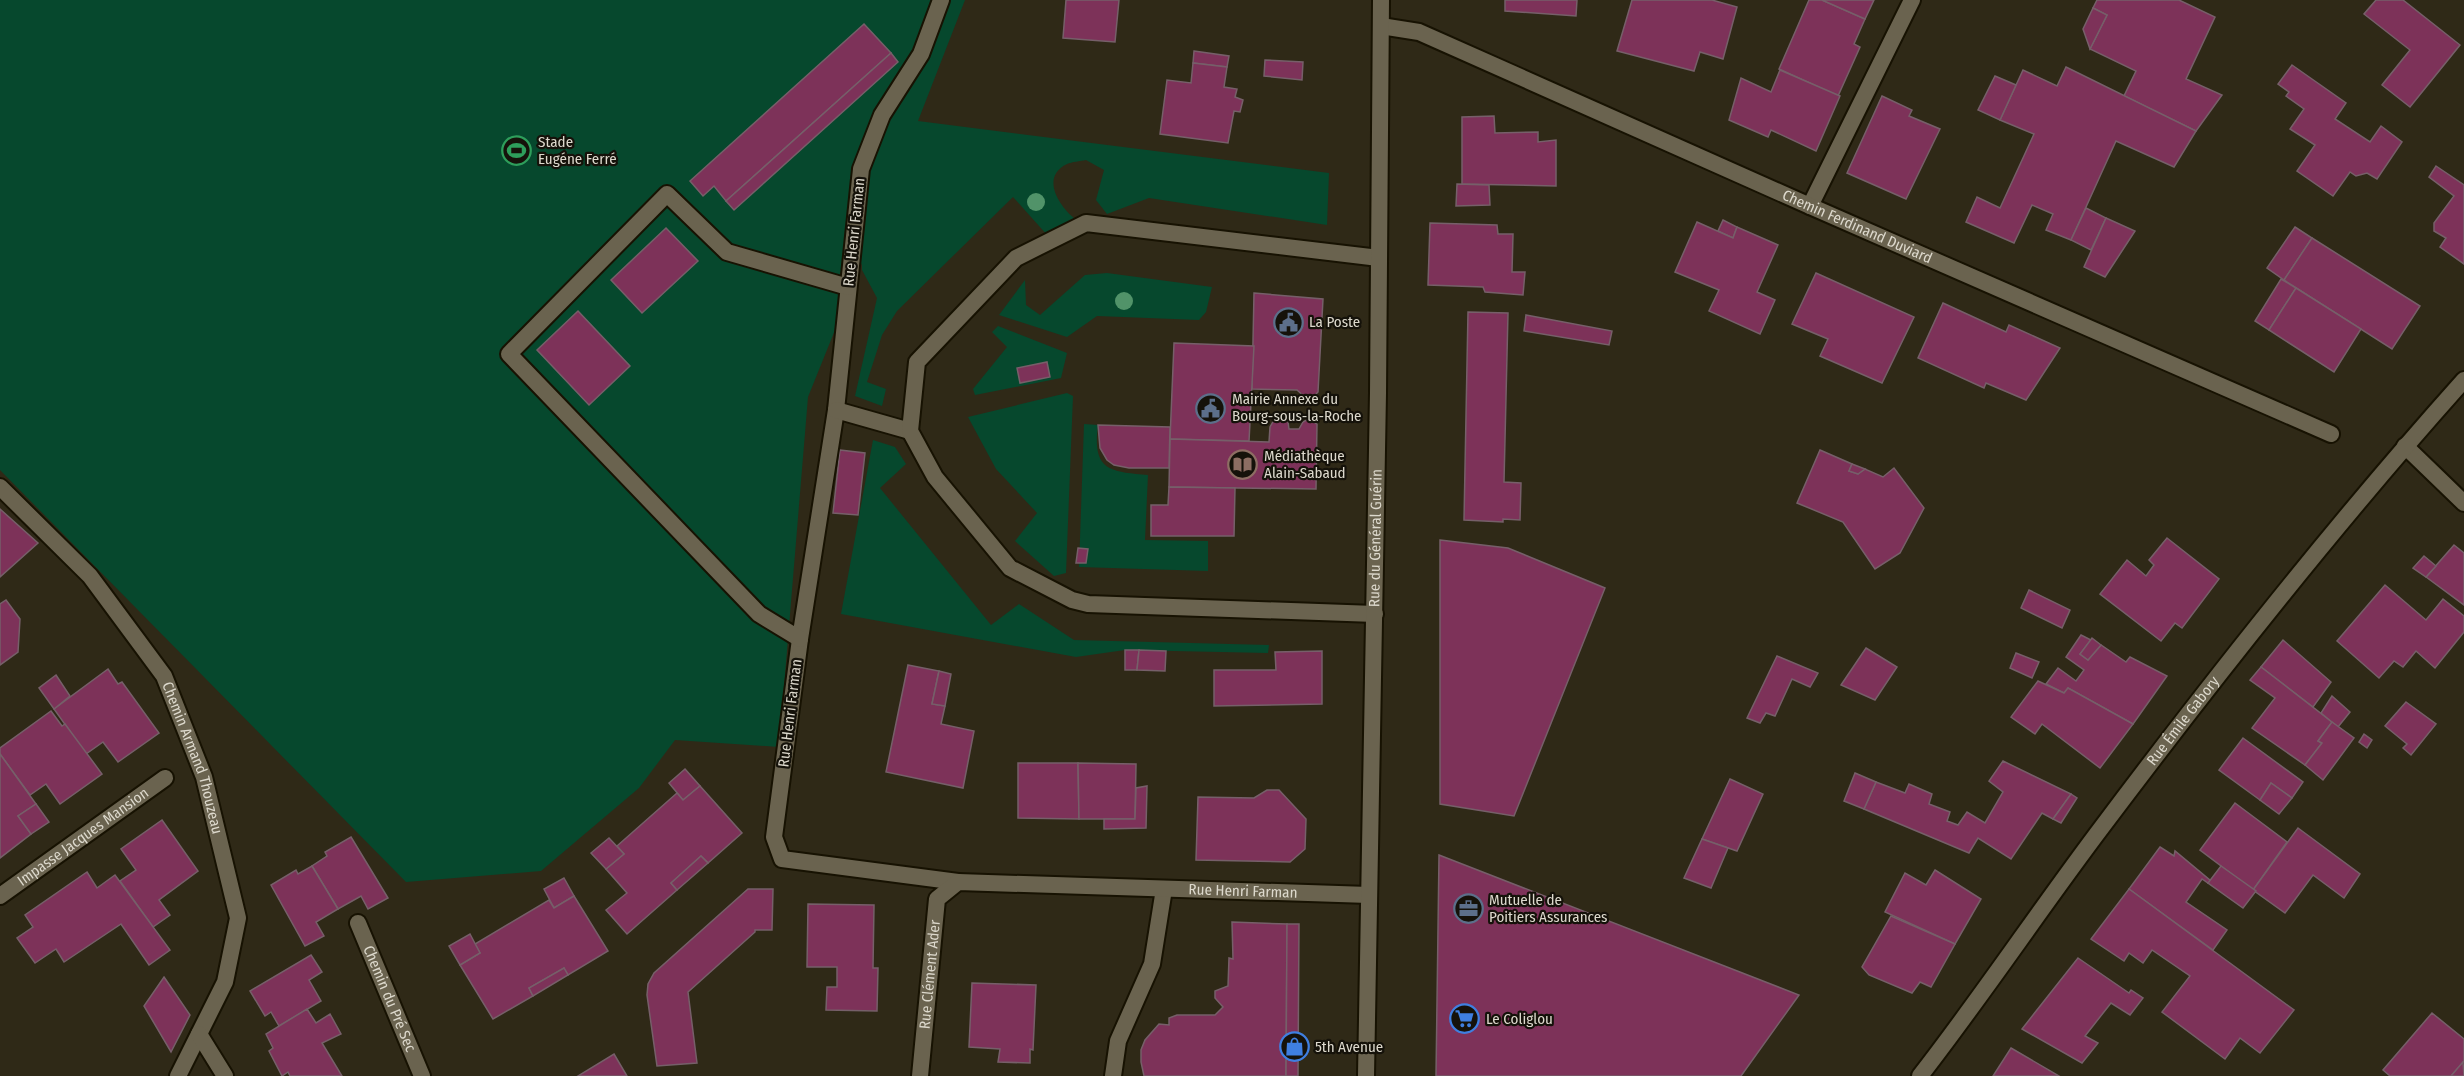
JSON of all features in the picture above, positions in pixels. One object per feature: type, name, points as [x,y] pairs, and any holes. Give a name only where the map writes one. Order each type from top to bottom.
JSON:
[{"type":"street","name":"Rue Henri Farman","points":[[941,0],[921,54],[882,116],[861,169],[836,410],[800,639],[774,837],[782,859],[958,882],[1369,895]]},
{"type":"street","name":"Rue du Général Guérin","points":[[1366,1076],[1375,614],[1381,0]]},
{"type":"street","points":[[1810,206],[1912,0]]},
{"type":"street","name":"Chemin Ferdinand Duviard","points":[[1381,26],[1419,32],[2331,434]]},
{"type":"street","points":[[800,639],[759,614],[509,354],[668,194],[726,252],[849,287]]},
{"type":"street","points":[[1375,614],[1088,604],[1072,600],[1010,568],[935,477],[910,430],[917,362],[1016,258],[1086,223],[1379,258]]},
{"type":"street","name":"Rue Émile Gabory","points":[[1920,1076],[1972,1008],[2100,829],[2263,617],[2405,446],[2464,380]]},
{"type":"street","points":[[836,410],[910,430]]},
{"type":"street","points":[[2405,446],[2464,503]]},
{"type":"street","name":"Chemin Armand Thouzeau","points":[[0,487],[90,576],[164,676],[204,777],[238,918],[225,982],[178,1076]]},
{"type":"street","name":"Impasse Jacques Mansion","points":[[0,896],[165,778]]},
{"type":"street","name":"Rue Clément Ader","points":[[921,1076],[937,899],[958,882]]},
{"type":"street","points":[[1113,1076],[1118,1041],[1152,964],[1164,889]]},
{"type":"street","name":"Chemin du Pré Sec","points":[[358,922],[422,1076]]},
{"type":"street","points":[[199,1034],[225,1076]]},
{"type":"green space","points":[[0,0],[965,0],[918,121],[1329,173],[1327,225],[1149,198],[1107,214],[1096,200],[1104,170],[1086,160],[1067,164],[1059,170],[1053,184],[1063,207],[1075,219],[1048,236],[1013,197],[897,311],[882,335],[867,382],[886,389],[882,406],[855,396],[877,298],[862,270],[862,263],[808,397],[779,747],[675,740],[639,788],[541,871],[406,882],[0,470]]},
{"type":"green space","points":[[1107,273],[1212,287],[1206,312],[1199,320],[1097,316],[1067,337],[999,315],[1025,280],[1026,305],[1040,315],[1085,275]]},
{"type":"green space","points":[[998,326],[1067,353],[1061,378],[975,395],[973,389],[1007,347],[992,332]]},
{"type":"green space","points":[[1067,393],[1073,396],[1066,573],[1054,576],[1015,541],[1037,513],[996,469],[968,417]]},
{"type":"green space","points":[[1084,424],[1098,425],[1098,451],[1106,466],[1113,470],[1148,475],[1145,540],[1208,541],[1208,571],[1079,567]]},
{"type":"green space","points":[[873,440],[895,447],[906,464],[880,488],[991,625],[1019,604],[1074,640],[1269,645],[1268,653],[1125,650],[1076,657],[841,614]]},
{"type":"building","points":[[1066,0],[1119,0],[1115,42],[1063,38]]},
{"type":"building","points":[[1505,0],[1577,0],[1576,16],[1505,11]]},
{"type":"building","points":[[1632,0],[1712,0],[1737,7],[1723,59],[1700,52],[1694,71],[1617,51]]},
{"type":"building","points":[[1809,0],[1822,0],[1865,19],[1854,44],[1860,47],[1838,96],[1779,69]]},
{"type":"building","points":[[1822,0],[1874,0],[1865,19]]},
{"type":"building","points":[[2097,0],[2179,0],[2215,17],[2186,79],[2222,95],[2196,131],[2124,96],[2136,71],[2090,49],[2107,15],[2093,8]]},
{"type":"building","points":[[2376,0],[2403,0],[2460,45],[2410,107],[2382,85],[2410,50],[2364,14]]},
{"type":"building","points":[[2093,8],[2107,15],[2090,49],[2083,29]]},
{"type":"building","points":[[864,24],[891,53],[726,201],[714,186],[703,196],[690,181]]},
{"type":"building","points":[[1194,51],[1229,56],[1227,67],[1193,63]]},
{"type":"building","points":[[891,53],[898,62],[734,210],[726,201]]},
{"type":"building","points":[[1265,60],[1303,62],[1302,80],[1264,76]]},
{"type":"building","points":[[1193,63],[1227,67],[1224,87],[1237,89],[1235,97],[1243,100],[1240,112],[1234,111],[1228,143],[1160,134],[1167,80],[1191,83]]},
{"type":"building","points":[[2292,65],[2346,103],[2335,119],[2370,142],[2381,126],[2402,142],[2377,179],[2367,173],[2356,176],[2350,172],[2333,196],[2297,171],[2315,145],[2290,129],[2304,109],[2286,96],[2289,92],[2278,84]]},
{"type":"building","points":[[2066,67],[2196,131],[2174,167],[2116,141],[2071,240],[2046,230],[2053,214],[2032,205],[2014,243],[1966,222],[1977,197],[2000,208],[2034,134],[2000,120],[2023,70],[2057,86]]},
{"type":"building","points":[[1780,70],[1840,96],[1816,151],[1771,130],[1768,137],[1729,120],[1741,78],[1771,92]]},
{"type":"building","points":[[1995,76],[2016,85],[2000,120],[1978,110]]},
{"type":"building","points":[[1882,96],[1912,110],[1909,116],[1940,129],[1906,199],[1847,173]]},
{"type":"building","points":[[1494,116],[1495,133],[1538,132],[1538,142],[1556,140],[1556,186],[1462,184],[1462,117]]},
{"type":"building","points":[[2436,166],[2464,185],[2464,264],[2440,247],[2446,238],[2434,231],[2434,223],[2454,196],[2429,177]]},
{"type":"building","points":[[1457,184],[1489,185],[1490,205],[1456,206]]},
{"type":"building","points":[[2086,208],[2106,218],[2091,250],[2071,240]]},
{"type":"building","points":[[2106,218],[2135,231],[2105,277],[2084,267]]},
{"type":"building","points":[[1723,220],[1737,227],[1733,238],[1718,231]]},
{"type":"building","points":[[1697,222],[1733,238],[1737,227],[1778,245],[1757,292],[1775,300],[1760,334],[1709,311],[1719,290],[1675,272]]},
{"type":"building","points":[[1430,223],[1497,225],[1498,234],[1513,234],[1512,272],[1525,272],[1523,295],[1485,292],[1483,287],[1428,285]]},
{"type":"building","points":[[2295,227],[2312,238],[2284,280],[2267,268]]},
{"type":"building","points":[[666,228],[698,261],[642,313],[611,280]]},
{"type":"building","points":[[2312,238],[2420,306],[2392,349],[2284,280]]},
{"type":"building","points":[[1816,273],[1914,317],[1882,383],[1820,356],[1828,339],[1792,324]]},
{"type":"building","points":[[2281,279],[2296,288],[2269,330],[2255,321]]},
{"type":"building","points":[[2296,288],[2361,329],[2334,372],[2269,330]]},
{"type":"building","name":"La Poste","points":[[1254,293],[1323,299],[1318,392],[1312,398],[1306,398],[1297,390],[1252,389]]},
{"type":"building","points":[[1943,303],[2006,332],[2009,325],[2060,348],[2026,400],[1986,383],[1984,388],[1918,358]]},
{"type":"building","points":[[578,311],[630,366],[589,405],[537,350]]},
{"type":"building","points":[[1468,312],[1508,313],[1504,482],[1521,483],[1520,520],[1503,519],[1503,522],[1464,520]]},
{"type":"building","points":[[1526,315],[1612,331],[1609,345],[1524,331]]},
{"type":"building","name":"Mairie Annexe du Bourg-sous-la-Roche","points":[[1174,343],[1254,346],[1249,441],[1170,439]]},
{"type":"building","points":[[1047,362],[1050,377],[1020,383],[1017,368]]},
{"type":"building","name":"Médiathèque Alain-Sabaud","points":[[1282,419],[1288,422],[1289,429],[1299,429],[1308,419],[1317,424],[1316,489],[1169,487],[1170,439],[1269,442],[1270,427],[1274,420]]},
{"type":"building","points":[[1098,425],[1170,427],[1169,468],[1129,468],[1114,465],[1107,460],[1100,448]]},
{"type":"building","points":[[840,450],[865,453],[858,515],[833,513]]},
{"type":"building","points":[[1820,450],[1852,464],[1849,471],[1858,474],[1865,469],[1883,477],[1894,468],[1924,508],[1900,553],[1875,569],[1843,522],[1797,503]]},
{"type":"building","points":[[1852,464],[1865,469],[1858,474],[1849,471]]},
{"type":"building","points":[[1169,487],[1235,488],[1234,536],[1151,536],[1151,505],[1168,505]]},
{"type":"building","points":[[0,509],[38,543],[0,577]]},
{"type":"building","points":[[2167,538],[2219,579],[2182,628],[2175,623],[2161,641],[2100,594],[2127,560],[2146,576],[2154,565],[2149,560]]},
{"type":"building","points":[[1440,540],[1508,548],[1605,588],[1514,816],[1440,804]]},
{"type":"building","points":[[2454,545],[2464,553],[2464,605],[2426,577]]},
{"type":"building","points":[[1078,548],[1088,549],[1086,563],[1076,563]]},
{"type":"building","points":[[2424,556],[2436,566],[2426,577],[2413,568]]},
{"type":"building","points":[[2385,585],[2426,620],[2443,599],[2464,616],[2464,632],[2435,668],[2416,651],[2403,667],[2394,661],[2379,678],[2337,641]]},
{"type":"building","points":[[2029,590],[2070,610],[2062,628],[2021,608]]},
{"type":"building","points":[[6,600],[20,619],[18,652],[0,665],[0,604]]},
{"type":"building","points":[[2081,635],[2091,640],[2080,654],[2088,660],[2101,645],[2126,662],[2130,657],[2167,676],[2133,724],[2068,688],[2064,693],[2046,684],[2058,668],[2076,681],[2084,670],[2066,657]]},
{"type":"building","points":[[2092,638],[2101,645],[2088,660],[2080,654]]},
{"type":"building","points":[[2283,640],[2331,682],[2313,707],[2261,667]]},
{"type":"building","points":[[1866,648],[1897,667],[1875,700],[1841,685]]},
{"type":"building","points":[[1125,650],[1139,650],[1137,670],[1125,670]]},
{"type":"building","points":[[1139,650],[1166,651],[1165,671],[1137,670]]},
{"type":"building","points":[[1322,651],[1322,704],[1214,706],[1214,670],[1276,670],[1275,652]]},
{"type":"building","points":[[2016,653],[2039,662],[2032,678],[2010,668]]},
{"type":"building","points":[[1777,656],[1818,673],[1810,687],[1792,679],[1775,716],[1766,713],[1760,723],[1747,718]]},
{"type":"building","points":[[908,665],[939,671],[932,704],[945,706],[941,724],[974,731],[963,788],[886,772]]},
{"type":"building","points":[[2261,667],[2332,722],[2318,741],[2322,743],[2305,765],[2252,728],[2275,698],[2250,680]]},
{"type":"building","points":[[108,669],[118,684],[122,682],[159,733],[118,762],[103,742],[86,754],[54,709]]},
{"type":"building","points":[[939,671],[951,674],[945,706],[932,704]]},
{"type":"building","points":[[56,675],[70,696],[54,709],[39,688]]},
{"type":"building","points":[[2038,681],[2064,693],[2068,688],[2133,724],[2100,768],[2042,724],[2035,734],[2011,717]]},
{"type":"building","points":[[2332,696],[2350,712],[2338,727],[2321,713]]},
{"type":"building","points":[[2406,702],[2436,724],[2411,755],[2403,748],[2407,744],[2385,726]]},
{"type":"building","points":[[51,711],[62,726],[65,724],[102,774],[60,804],[46,784],[30,795],[0,754],[0,748]]},
{"type":"building","points":[[2332,722],[2354,738],[2323,780],[2305,765],[2322,743],[2318,741]]},
{"type":"building","points":[[2364,734],[2372,740],[2367,748],[2359,742]]},
{"type":"building","points":[[2243,738],[2303,782],[2292,798],[2271,783],[2260,800],[2219,770]]},
{"type":"building","points":[[0,754],[36,804],[18,816],[31,834],[0,858]]},
{"type":"building","points":[[2003,761],[2071,794],[2053,819],[2042,813],[2011,859],[1978,838],[1969,853],[1864,809],[1876,782],[1905,793],[1909,784],[1932,794],[1929,804],[1950,812],[1947,821],[1958,825],[1967,812],[1985,823],[2003,792],[1989,781]]},
{"type":"building","points":[[1018,763],[1078,763],[1079,819],[1018,818]]},
{"type":"building","points":[[1078,763],[1136,764],[1135,819],[1079,819]]},
{"type":"building","points":[[685,769],[700,786],[683,800],[669,783]]},
{"type":"building","points":[[1855,773],[1876,782],[1864,809],[1844,801]]},
{"type":"building","points":[[1730,779],[1763,794],[1737,851],[1702,839]]},
{"type":"building","points":[[2271,783],[2292,798],[2279,814],[2260,800]]},
{"type":"building","points":[[700,786],[742,833],[708,863],[701,856],[671,883],[677,890],[627,934],[606,910],[627,893],[606,869],[624,854],[617,846],[677,793],[683,800]]},
{"type":"building","points":[[1147,786],[1146,828],[1104,829],[1104,819],[1135,819],[1136,788]]},
{"type":"building","points":[[1267,790],[1279,790],[1306,819],[1305,849],[1290,862],[1196,860],[1198,797],[1254,798]]},
{"type":"building","points":[[2071,794],[2077,798],[2061,823],[2053,819]]},
{"type":"building","points":[[2235,803],[2287,842],[2253,890],[2200,850]]},
{"type":"building","points":[[36,804],[49,822],[31,834],[18,816]]},
{"type":"building","points":[[162,820],[198,871],[159,900],[170,915],[153,927],[120,881],[136,870],[121,849]]},
{"type":"building","points":[[2298,828],[2360,874],[2344,898],[2313,875],[2285,913],[2253,890]]},
{"type":"building","points":[[351,837],[388,898],[368,909],[361,896],[338,909],[312,866],[327,856],[325,852]]},
{"type":"building","points":[[609,838],[624,854],[606,869],[591,853]]},
{"type":"building","points":[[1702,839],[1728,848],[1711,888],[1684,878]]},
{"type":"building","points":[[2160,847],[2174,856],[2175,851],[2211,881],[2208,883],[2202,879],[2186,902],[2227,930],[2213,950],[2129,889]]},
{"type":"building","points":[[1439,855],[1799,995],[1741,1076],[1436,1076]]},
{"type":"building","points":[[701,856],[708,863],[677,890],[671,883]]},
{"type":"building","points":[[312,866],[338,909],[316,922],[324,936],[305,946],[271,885],[296,870],[298,874]]},
{"type":"building","points":[[2221,866],[2256,891],[2243,908],[2208,883]]},
{"type":"building","points":[[1935,870],[1981,899],[1955,944],[1885,912],[1905,873],[1926,885]]},
{"type":"building","points":[[87,872],[97,888],[115,875],[170,950],[149,965],[121,924],[64,962],[56,949],[35,963],[17,938],[33,927],[25,915]]},
{"type":"building","points":[[564,878],[574,896],[554,908],[544,889]]},
{"type":"building","points":[[748,889],[773,889],[772,930],[755,930],[688,992],[697,1063],[657,1066],[647,995],[648,984],[654,973]]},
{"type":"building","points":[[2129,889],[2294,1010],[2260,1053],[2240,1038],[2225,1059],[2162,1012],[2190,976],[2152,950],[2143,963],[2129,953],[2124,961],[2091,939]]},
{"type":"building","points":[[574,896],[608,951],[568,975],[564,968],[529,988],[533,996],[493,1019],[460,965],[480,953],[475,944],[549,900],[554,908]]},
{"type":"building","points":[[808,904],[874,905],[873,968],[878,968],[877,1011],[826,1010],[827,987],[837,987],[837,967],[807,967]]},
{"type":"building","points":[[1891,916],[1955,944],[1931,987],[1920,982],[1912,993],[1869,975],[1862,967]]},
{"type":"building","points":[[1232,922],[1287,924],[1286,1076],[1144,1076],[1141,1050],[1145,1040],[1159,1024],[1169,1025],[1169,1018],[1177,1015],[1215,1015],[1223,1007],[1215,998],[1215,991],[1228,986],[1229,958],[1233,959]]},
{"type":"building","points":[[1287,924],[1299,924],[1298,1076],[1286,1076]]},
{"type":"building","points":[[470,934],[480,953],[460,965],[449,946]]},
{"type":"building","points":[[311,955],[322,972],[309,980],[321,1001],[279,1026],[271,1012],[265,1016],[250,991]]},
{"type":"building","points":[[2078,958],[2129,993],[2131,990],[2143,998],[2130,1015],[2111,1003],[2085,1036],[2098,1043],[2082,1063],[2022,1029]]},
{"type":"building","points":[[564,968],[568,975],[533,996],[529,988]]},
{"type":"building","points":[[164,977],[190,1015],[171,1052],[144,1006]]},
{"type":"building","points":[[972,983],[1036,985],[1033,1050],[1030,1049],[1030,1063],[998,1062],[1000,1049],[969,1047]]},
{"type":"building","points":[[307,1009],[316,1023],[330,1014],[341,1034],[322,1043],[342,1076],[290,1076],[288,1072],[282,1076],[269,1051],[273,1048],[266,1034]]},
{"type":"building","points":[[2432,1013],[2464,1039],[2464,1061],[2451,1076],[2390,1076],[2383,1070]]},
{"type":"building","points":[[2011,1048],[2059,1076],[1993,1076]]},
{"type":"building","points":[[614,1054],[627,1076],[578,1076]]},
{"type":"building","points":[[2463,1062],[2464,1076],[2451,1076]]},
{"type":"place","name":"Stade Eugéne Ferré","points":[[517,151]]},
{"type":"place","name":"La Poste","points":[[1288,322]]},
{"type":"place","name":"Mairie Annexe du Bourg-sous-la-Roche","points":[[1211,408]]},
{"type":"place","name":"Médiathèque Alain-Sabaud","points":[[1243,465]]},
{"type":"place","name":"Mutuelle de Poitiers Assurances","points":[[1468,909]]},
{"type":"place","name":"Le Coliglou","points":[[1465,1019]]},
{"type":"place","name":"5th Avenue","points":[[1294,1047]]}]
